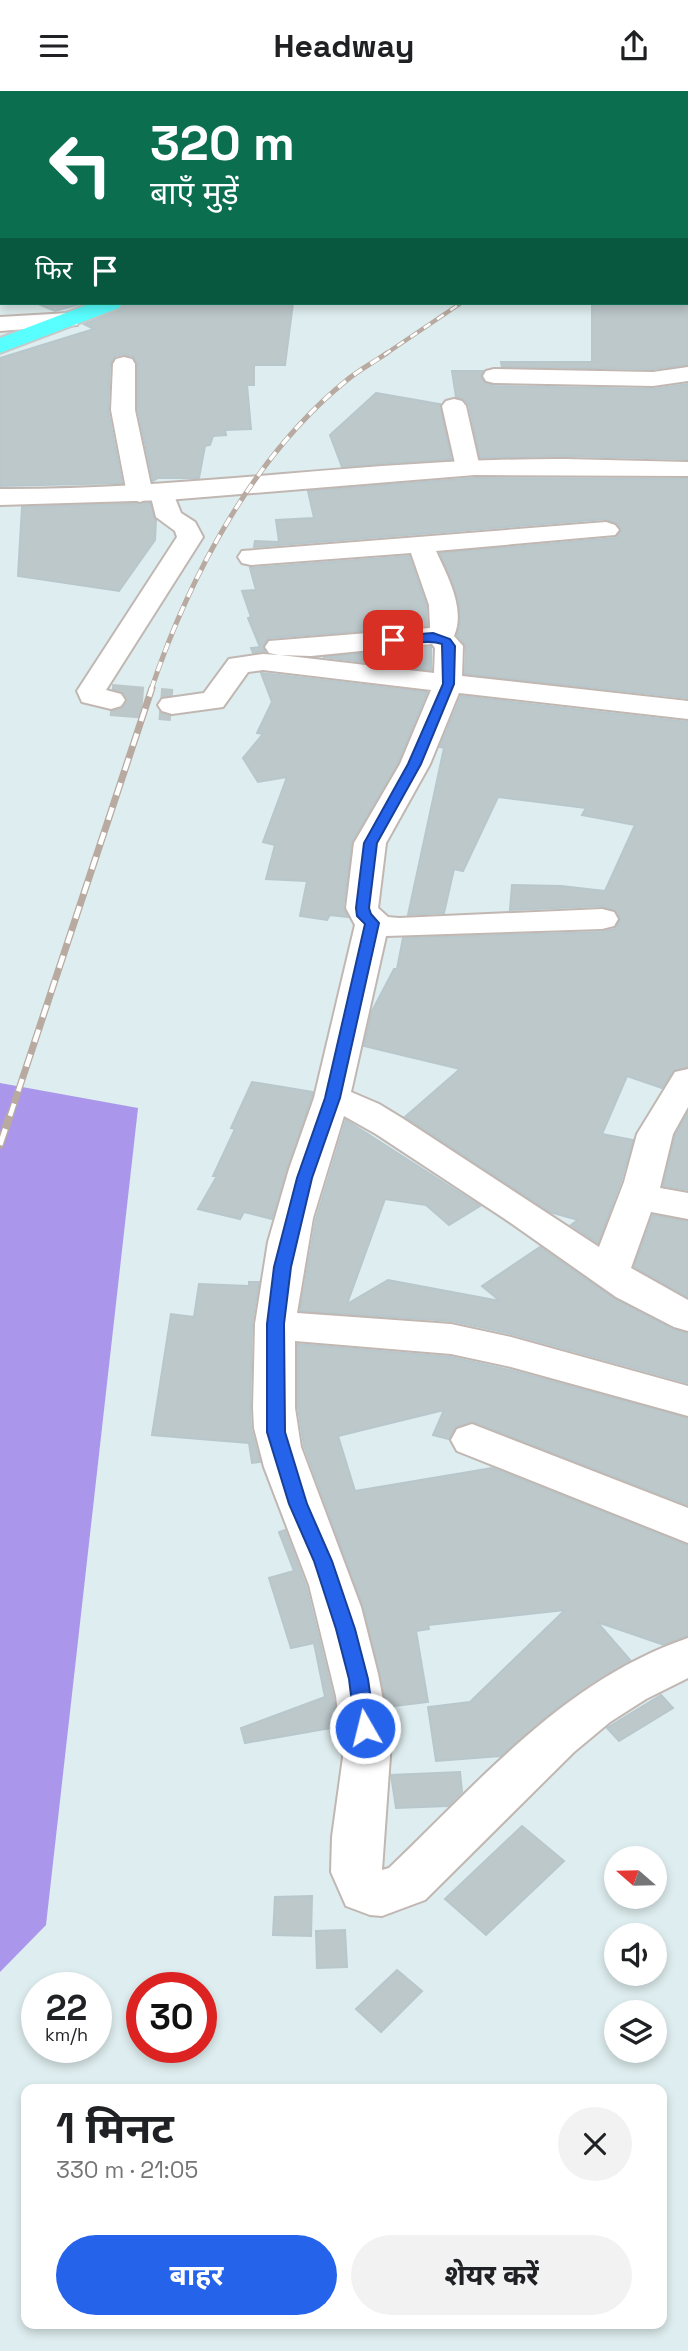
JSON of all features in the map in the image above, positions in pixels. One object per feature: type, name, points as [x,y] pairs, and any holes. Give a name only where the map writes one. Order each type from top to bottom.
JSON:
[{"type":"highway","points":[[0,346],[106,305]]},
{"type":"street","points":[[0,324],[69,320]]},
{"type":"street","points":[[111,700],[92,696],[91,691],[190,537],[186,527],[169,517],[151,494],[123,410],[124,365]]},
{"type":"street","points":[[494,376],[653,379],[688,374]]},
{"type":"street","points":[[454,406],[468,468]]},
{"type":"street","points":[[0,497],[151,494],[531,465],[688,469]]},
{"type":"street","points":[[251,557],[606,530]]},
{"type":"street","points":[[420,544],[438,589],[446,620],[444,632],[440,637]]},
{"type":"street","points":[[279,647],[311,648],[420,637],[440,637],[449,646],[449,684],[415,764],[370,843],[362,908],[364,916],[372,923],[399,928],[602,919]]},
{"type":"street","points":[[172,705],[213,701],[235,669],[247,663],[264,662],[688,710]]},
{"type":"street","points":[[372,923],[332,1098],[304,1178],[283,1267],[275,1324],[276,1432],[298,1504],[323,1561],[346,1629],[358,1679],[369,1753],[357,1839],[360,1885],[370,1893],[381,1894],[407,1884],[557,1738],[593,1708],[629,1685],[688,1657]]},
{"type":"street","points":[[609,1273],[637,1197],[654,1134],[664,1114],[688,1080]]},
{"type":"street","points":[[332,1098],[366,1112],[389,1126],[519,1210],[609,1273],[688,1317]]},
{"type":"street","points":[[637,1197],[688,1206]]},
{"type":"street","points":[[275,1324],[301,1329],[447,1338],[498,1348],[688,1401]]},
{"type":"street","points":[[472,1440],[688,1526]]},
{"type":"shaded area","points":[[0,1083],[138,1108],[46,1925],[0,1972]]},
{"type":"building","points":[[41,305],[78,305],[55,311]]},
{"type":"building","points":[[124,305],[293,305],[285,365],[254,365],[254,385],[247,385],[251,429],[225,430],[226,435],[213,436],[210,445],[205,446],[199,478],[158,478],[153,481],[138,410],[138,364],[133,356],[123,354],[115,356],[110,364],[108,410],[122,483],[0,486],[0,358],[94,329],[84,324],[120,310]]},
{"type":"building","points":[[592,305],[688,305],[688,365],[653,369],[502,367],[501,362],[592,362]]},
{"type":"building","points":[[452,371],[483,371],[481,377],[484,382],[494,386],[653,389],[688,384],[688,459],[566,456],[480,458],[469,405],[464,399],[456,397]]},
{"type":"building","points":[[376,393],[440,404],[451,459],[342,467],[330,435]]},
{"type":"building","points":[[475,478],[688,479],[688,698],[465,674],[466,646],[457,635],[460,626],[459,603],[440,553],[615,538],[622,530],[616,523],[606,519],[254,547],[255,541],[279,542],[276,520],[314,518],[308,491]]},
{"type":"building","points":[[150,503],[156,520],[155,540],[119,591],[18,576],[22,507]]},
{"type":"building","points":[[409,556],[426,605],[427,626],[269,638],[263,646],[265,651],[253,653],[251,648],[260,647],[248,618],[251,617],[242,591],[256,590],[250,568]]},
{"type":"building","points":[[431,647],[431,670],[323,657]]},
{"type":"building","points":[[261,673],[427,692],[398,763],[352,842],[343,908],[348,917],[330,915],[327,920],[300,916],[307,881],[266,879],[275,845],[263,842],[287,777],[258,782],[243,758],[263,734],[257,733],[272,702]]},
{"type":"building","points":[[461,696],[688,722],[688,1067],[673,1071],[662,1088],[627,1076],[602,1134],[633,1140],[598,1243],[571,1225],[578,1220],[550,1212],[405,1117],[460,1069],[364,1046],[372,1011],[394,969],[397,969],[403,938],[602,932],[615,929],[620,920],[616,911],[602,906],[510,910],[512,885],[561,886],[605,891],[635,825],[582,815],[586,808],[498,797],[463,871],[454,869],[444,913],[408,915],[444,748],[440,747]]},
{"type":"building","points":[[252,1082],[313,1092],[272,1219],[244,1212],[240,1219],[198,1209],[217,1176],[213,1176],[235,1129],[231,1128]]},
{"type":"building","points":[[688,1112],[688,1190],[663,1186],[675,1135]]},
{"type":"building","points":[[346,1120],[480,1206],[449,1225],[426,1205],[385,1199],[347,1304],[388,1280],[500,1301],[482,1286],[540,1247],[615,1299],[673,1329],[688,1333],[688,1383],[512,1334],[452,1321],[300,1311],[316,1219]]},
{"type":"building","points":[[653,1215],[688,1221],[688,1297],[634,1267]]},
{"type":"building","points":[[249,1282],[259,1282],[252,1324],[250,1408],[251,1429],[260,1462],[252,1463],[249,1443],[152,1435],[171,1314],[194,1317],[199,1284],[249,1286]]},
{"type":"building","points":[[298,1344],[451,1357],[510,1370],[688,1418],[688,1505],[473,1422],[456,1427],[449,1439],[433,1435],[444,1410],[338,1436],[355,1491],[492,1468],[688,1545],[688,1636],[664,1645],[597,1622],[631,1661],[562,1704],[501,1756],[436,1761],[428,1707],[470,1702],[565,1610],[428,1625],[429,1629],[416,1631],[428,1702],[387,1707],[363,1606],[304,1446],[298,1408]]},
{"type":"building","points":[[285,1530],[306,1586],[333,1696],[337,1727],[245,1743],[241,1728],[325,1697],[314,1643],[291,1648],[269,1578],[294,1571],[279,1532]]},
{"type":"building","points":[[661,1695],[673,1708],[619,1741],[607,1728]]},
{"type":"building","points":[[460,1772],[462,1792],[448,1806],[396,1808],[391,1775]]},
{"type":"building","points":[[522,1826],[564,1861],[486,1935],[445,1899]]},
{"type":"building","points":[[312,1896],[311,1936],[273,1935],[275,1897]]},
{"type":"building","points":[[345,1930],[347,1967],[317,1968],[316,1931]]},
{"type":"building","points":[[397,1970],[422,1991],[381,2032],[356,2009]]},
{"type":"tunnel","points":[[111,700],[172,705]]},
{"type":"railway","points":[[386,354],[458,305]]},
{"type":"railway","points":[[151,690],[166,647],[205,562],[254,482],[282,445],[313,411],[352,376],[386,354]]},
{"type":"railway","points":[[10,1116],[152,688]]},
{"type":"railway","points":[[0,1145],[10,1115]]},
{"type":"route","points":[[365,1728],[358,1679],[346,1629],[323,1561],[298,1504],[276,1432],[275,1324],[283,1267],[304,1178],[332,1098],[372,923],[364,916],[362,908],[370,843],[415,764],[449,684],[449,646],[446,641],[433,636],[393,640]]}]
